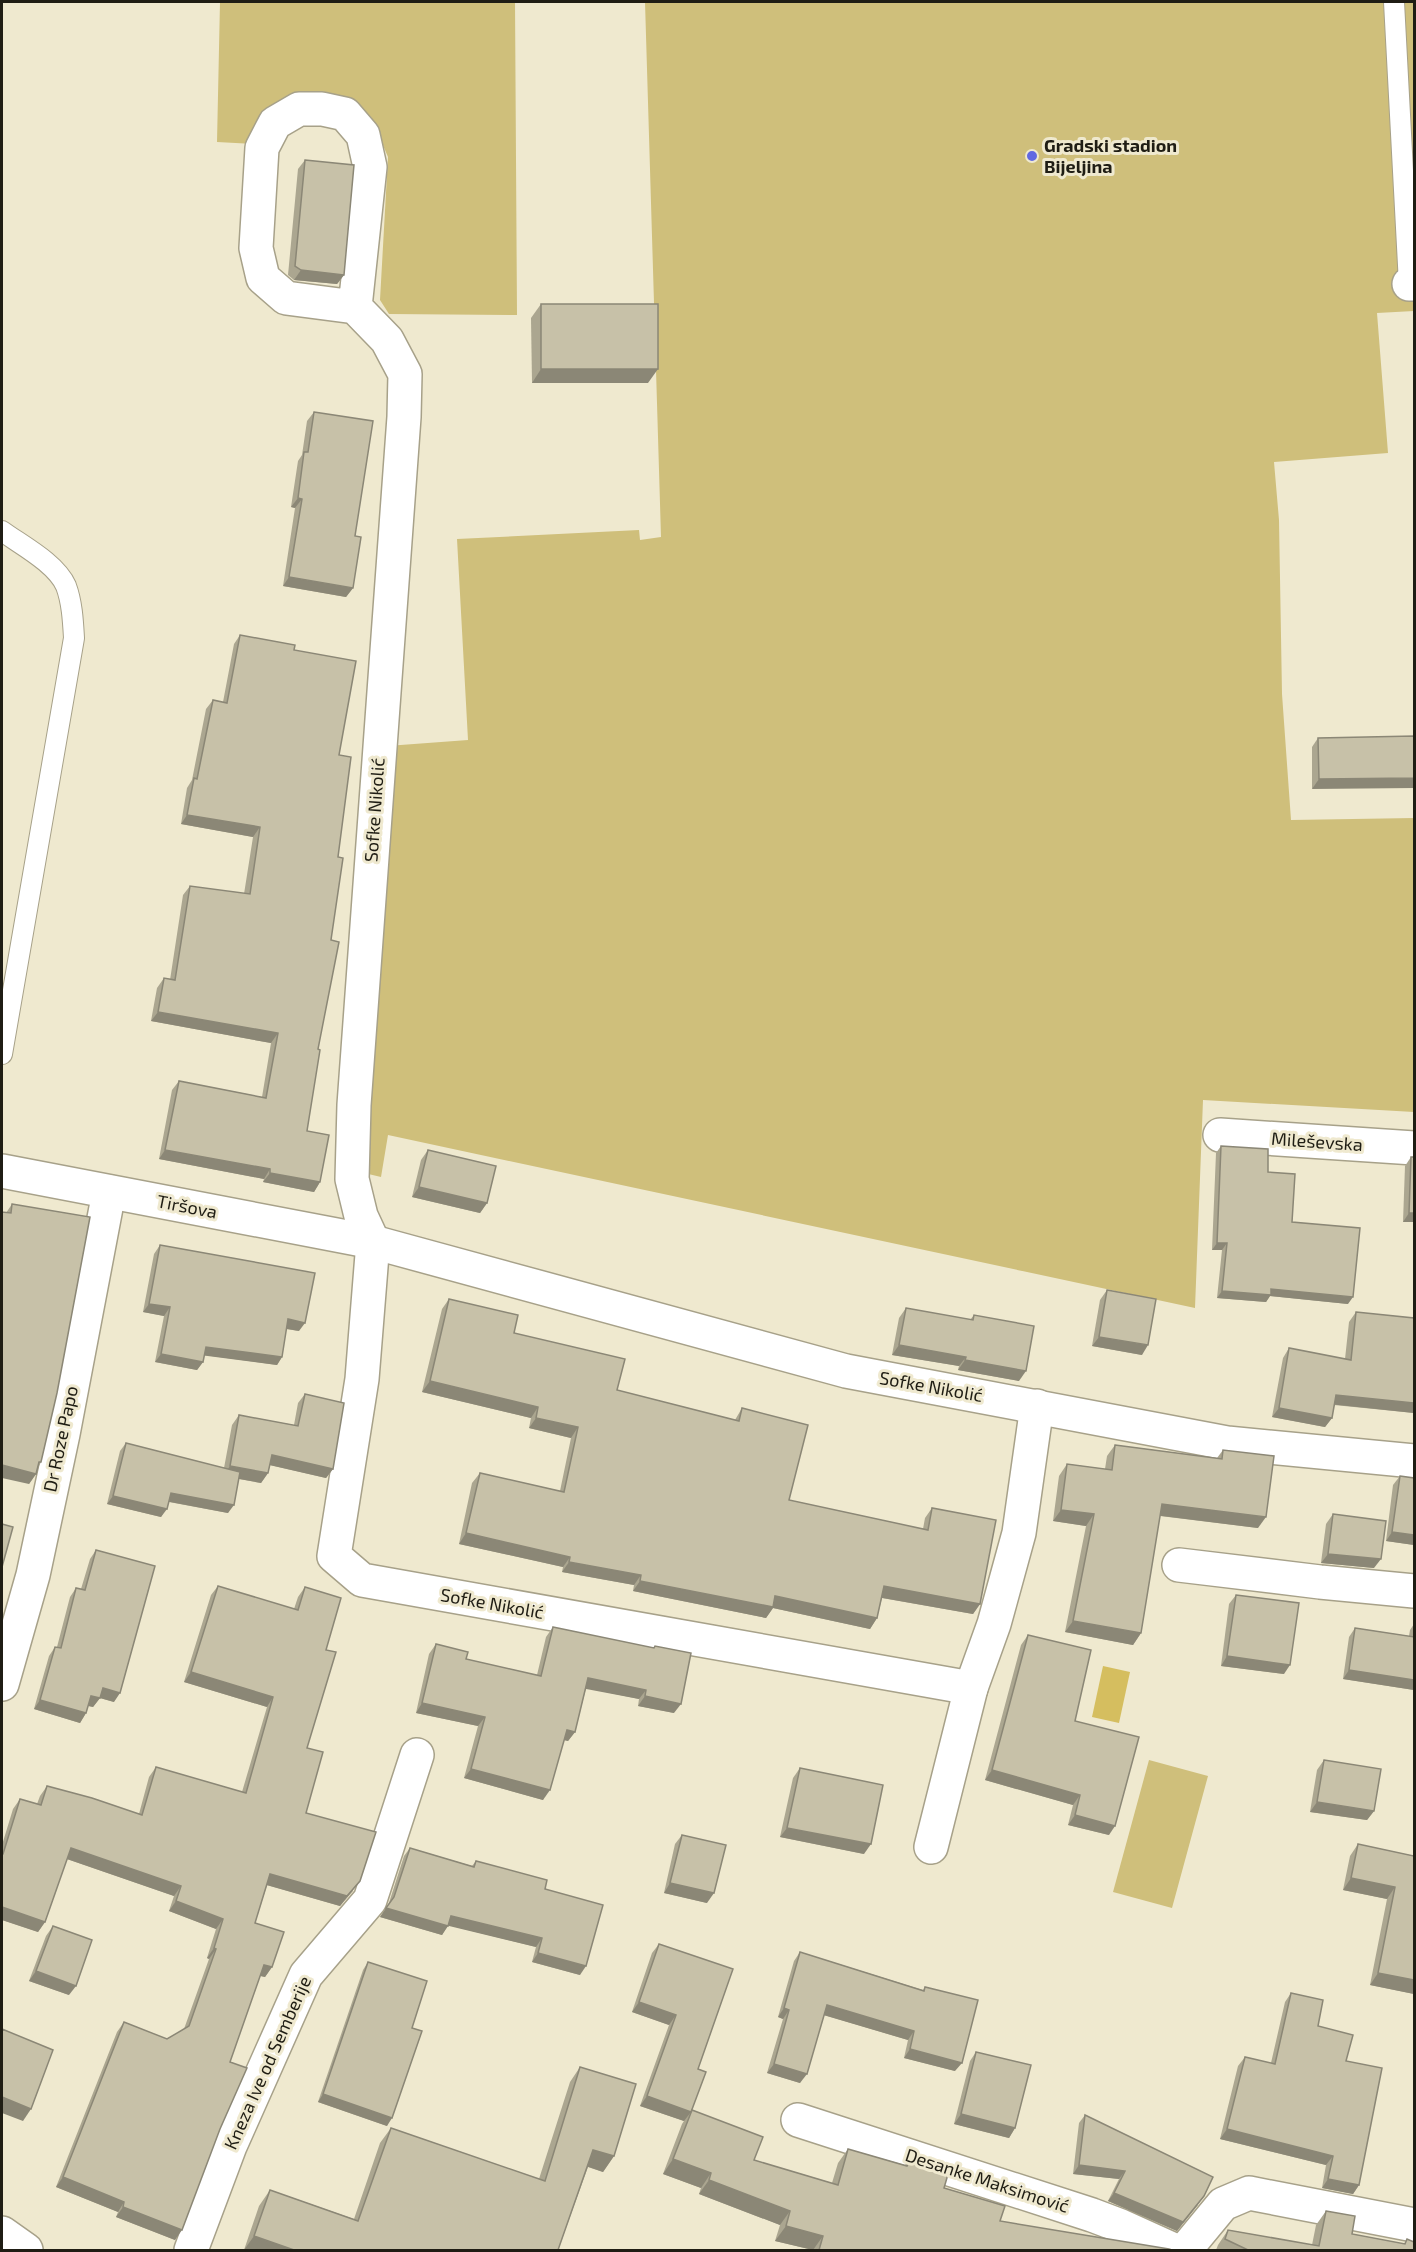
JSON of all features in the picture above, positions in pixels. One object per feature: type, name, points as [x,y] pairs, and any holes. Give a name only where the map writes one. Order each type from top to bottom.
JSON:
[{"type":"street","points":[[299,109],[322,109],[345,114],[363,135],[370,167],[355,307],[286,298],[263,278],[255,248],[262,148],[275,123],[299,109]]},
{"type":"street","name":"Sofke Nikolić","points":[[355,307],[387,340],[405,374],[404,417],[354,1115],[352,1179],[361,1216],[373,1242],[362,1379],[334,1556],[362,1580],[971,1688]]},
{"type":"street","name":"Mileševska","points":[[1220,1135],[1414,1148]]},
{"type":"street","name":"Tiršova","points":[[2,1171],[373,1242]]},
{"type":"street","name":"Dr Roze Papo","points":[[2,1684],[33,1575],[110,1192]]},
{"type":"street","name":"Sofke Nikolić","points":[[373,1242],[846,1371],[1037,1406],[1100,1421],[1227,1443],[1414,1461]]},
{"type":"street","points":[[931,1847],[971,1688],[994,1624],[1019,1533],[1037,1406]]},
{"type":"street","points":[[1179,1565],[1414,1591]]},
{"type":"street","name":"Kneza Ive od Semberije","points":[[191,2250],[230,2146],[306,1975],[370,1900],[417,1755]]},
{"type":"street","name":"Desanke Maksimović","points":[[798,2120],[1092,2215],[1173,2250]]},
{"type":"street","points":[[1185,2250],[1223,2204],[1249,2193],[1414,2224]]},
{"type":"street","points":[[2,2233],[26,2250]]},
{"type":"lane","points":[[1394,2],[1412,284]]},
{"type":"lane","points":[[2,531],[48,564],[65,585],[72,610],[74,638],[2,1054]]},
{"type":"shaded area","points":[[220,2],[515,2],[517,315],[389,314],[380,300],[388,157],[371,117],[344,102],[254,144],[217,142]]},
{"type":"shaded area","points":[[645,2],[1414,2],[1414,311],[1377,313],[1388,453],[1274,462],[1279,520],[1282,694],[1291,820],[1414,818],[1414,1112],[1203,1100],[1195,1308],[388,1135],[381,1177],[360,1172],[387,746],[468,740],[457,539],[639,530],[640,540],[661,537]]},
{"type":"shaded area","points":[[1103,1666],[1130,1672],[1119,1723],[1092,1717]]},
{"type":"shaded area","points":[[1149,1760],[1208,1776],[1172,1908],[1113,1892]]},
{"type":"building","points":[[305,160],[354,165],[344,275],[301,270],[295,266]]},
{"type":"building","points":[[541,304],[658,304],[658,369],[541,369]]},
{"type":"building","points":[[314,412],[373,421],[355,536],[361,537],[353,588],[289,577],[302,499],[298,498],[304,452],[308,452]]},
{"type":"building","points":[[240,635],[295,645],[294,650],[356,661],[339,755],[351,757],[338,857],[343,858],[331,940],[339,942],[318,1049],[320,1050],[307,1131],[329,1135],[320,1182],[270,1173],[270,1169],[165,1150],[179,1081],[266,1098],[278,1033],[158,1012],[164,978],[175,980],[190,886],[250,894],[260,827],[187,815],[194,778],[197,779],[213,700],[227,703]]},
{"type":"building","points":[[1414,736],[1414,778],[1319,779],[1318,738]]},
{"type":"building","points":[[1221,1146],[1268,1149],[1268,1172],[1295,1174],[1292,1222],[1360,1228],[1353,1297],[1271,1289],[1271,1295],[1222,1291],[1227,1243],[1217,1243]]},
{"type":"building","points":[[428,1150],[496,1166],[487,1203],[419,1187]]},
{"type":"building","points":[[1411,1157],[1414,1157],[1414,1213],[1409,1213]]},
{"type":"building","points":[[12,1204],[90,1217],[57,1393],[41,1462],[39,1462],[36,1474],[2,1465],[2,1212],[11,1213]]},
{"type":"building","points":[[160,1245],[315,1273],[305,1323],[288,1319],[282,1357],[206,1347],[203,1362],[161,1354],[170,1307],[149,1304]]},
{"type":"building","points":[[1107,1290],[1156,1299],[1148,1345],[1099,1337]]},
{"type":"building","points":[[449,1299],[518,1315],[514,1333],[625,1359],[617,1390],[739,1421],[742,1408],[808,1425],[789,1500],[928,1530],[932,1508],[996,1520],[980,1604],[884,1586],[877,1618],[775,1596],[773,1607],[640,1581],[641,1575],[569,1562],[570,1557],[466,1533],[480,1473],[564,1492],[578,1427],[536,1418],[538,1407],[430,1381]]},
{"type":"building","points":[[906,1308],[973,1320],[974,1315],[1034,1326],[1026,1371],[899,1345]]},
{"type":"building","points":[[1356,1312],[1414,1318],[1414,1403],[1336,1395],[1332,1418],[1279,1408],[1289,1348],[1351,1360]]},
{"type":"building","points":[[305,1394],[344,1403],[333,1469],[272,1455],[268,1473],[230,1466],[239,1415],[298,1426]]},
{"type":"building","points":[[126,1443],[240,1472],[234,1505],[171,1493],[167,1509],[113,1496]]},
{"type":"building","points":[[1115,1445],[1222,1459],[1223,1450],[1274,1456],[1266,1517],[1162,1504],[1141,1633],[1073,1621],[1094,1514],[1061,1510],[1067,1464],[1112,1470]]},
{"type":"building","points":[[1400,1476],[1414,1478],[1414,1535],[1392,1532]]},
{"type":"building","points":[[1333,1514],[1386,1521],[1381,1559],[1328,1554]]},
{"type":"building","points":[[2,1524],[13,1527],[2,1567]]},
{"type":"building","points":[[96,1550],[155,1566],[120,1693],[103,1688],[100,1698],[91,1696],[86,1713],[40,1700],[55,1647],[61,1648],[76,1588],[85,1590]]},
{"type":"building","points":[[218,1586],[298,1610],[305,1587],[341,1598],[326,1650],[336,1652],[307,1748],[323,1752],[306,1813],[376,1832],[360,1881],[347,1896],[270,1874],[255,1923],[284,1932],[272,1967],[264,1965],[230,2062],[247,2068],[220,2129],[182,2230],[123,2207],[124,2202],[63,2177],[124,2022],[167,2039],[189,2026],[216,1949],[214,1948],[223,1919],[176,1901],[181,1886],[71,1848],[45,1922],[2,1907],[2,1854],[20,1799],[41,1805],[47,1786],[142,1815],[156,1767],[246,1793],[273,1697],[191,1672]]},
{"type":"building","points":[[1236,1595],[1299,1603],[1290,1665],[1227,1656]]},
{"type":"building","points":[[553,1627],[654,1648],[655,1646],[691,1653],[681,1704],[645,1696],[646,1690],[588,1678],[575,1732],[567,1730],[550,1790],[471,1769],[485,1717],[422,1703],[436,1644],[468,1652],[466,1659],[541,1676]]},
{"type":"building","points":[[1355,1628],[1414,1637],[1414,1680],[1349,1670]]},
{"type":"building","points":[[1028,1635],[1091,1650],[1075,1721],[1139,1737],[1115,1826],[1075,1815],[1080,1795],[992,1770]]},
{"type":"building","points":[[1324,1760],[1381,1769],[1374,1811],[1317,1802]]},
{"type":"building","points":[[800,1768],[883,1785],[871,1844],[787,1828]]},
{"type":"building","points":[[682,1835],[726,1845],[714,1893],[670,1883]]},
{"type":"building","points":[[1358,1844],[1414,1856],[1414,1980],[1378,1973],[1395,1887],[1351,1878]]},
{"type":"building","points":[[410,1848],[474,1867],[476,1861],[547,1880],[545,1889],[603,1905],[586,1966],[538,1953],[542,1938],[451,1916],[448,1926],[386,1908],[394,1897]]},
{"type":"building","points":[[53,1926],[92,1940],[76,1986],[36,1971]]},
{"type":"building","points":[[659,1944],[733,1969],[698,2069],[706,2072],[691,2112],[647,2096],[676,2015],[639,2002]]},
{"type":"building","points":[[800,1952],[924,1991],[925,1987],[978,2000],[962,2063],[910,2049],[914,2031],[827,2005],[807,2074],[774,2064],[789,2010],[784,2008]]},
{"type":"building","points":[[368,1962],[427,1981],[412,2028],[422,2031],[392,2118],[323,2094]]},
{"type":"building","points":[[1291,1993],[1323,2000],[1318,2026],[1353,2035],[1346,2061],[1382,2068],[1359,2185],[1328,2179],[1333,2156],[1227,2129],[1245,2057],[1275,2064]]},
{"type":"building","points":[[2,2029],[53,2050],[31,2109],[2,2097]]},
{"type":"building","points":[[976,2052],[1031,2065],[1015,2128],[961,2114]]},
{"type":"building","points":[[580,2067],[636,2084],[614,2156],[593,2150],[558,2250],[294,2250],[254,2236],[270,2190],[358,2221],[391,2128],[545,2181]]},
{"type":"building","points":[[692,2110],[763,2137],[754,2160],[838,2185],[848,2149],[907,2166],[910,2158],[949,2171],[944,2188],[1005,2206],[1000,2221],[1172,2250],[819,2250],[823,2236],[786,2226],[790,2211],[709,2180],[711,2173],[673,2159]]},
{"type":"building","points":[[1085,2115],[1213,2177],[1204,2196],[1183,2222],[1114,2193],[1125,2171],[1079,2165]]},
{"type":"building","points":[[1326,2211],[1355,2216],[1352,2234],[1405,2244],[1407,2239],[1414,2242],[1414,2250],[1248,2250],[1225,2239],[1228,2230],[1319,2246]]},
{"type":"place","name":"Gradski stadion Bijeljina","points":[[1032,156]]}]
